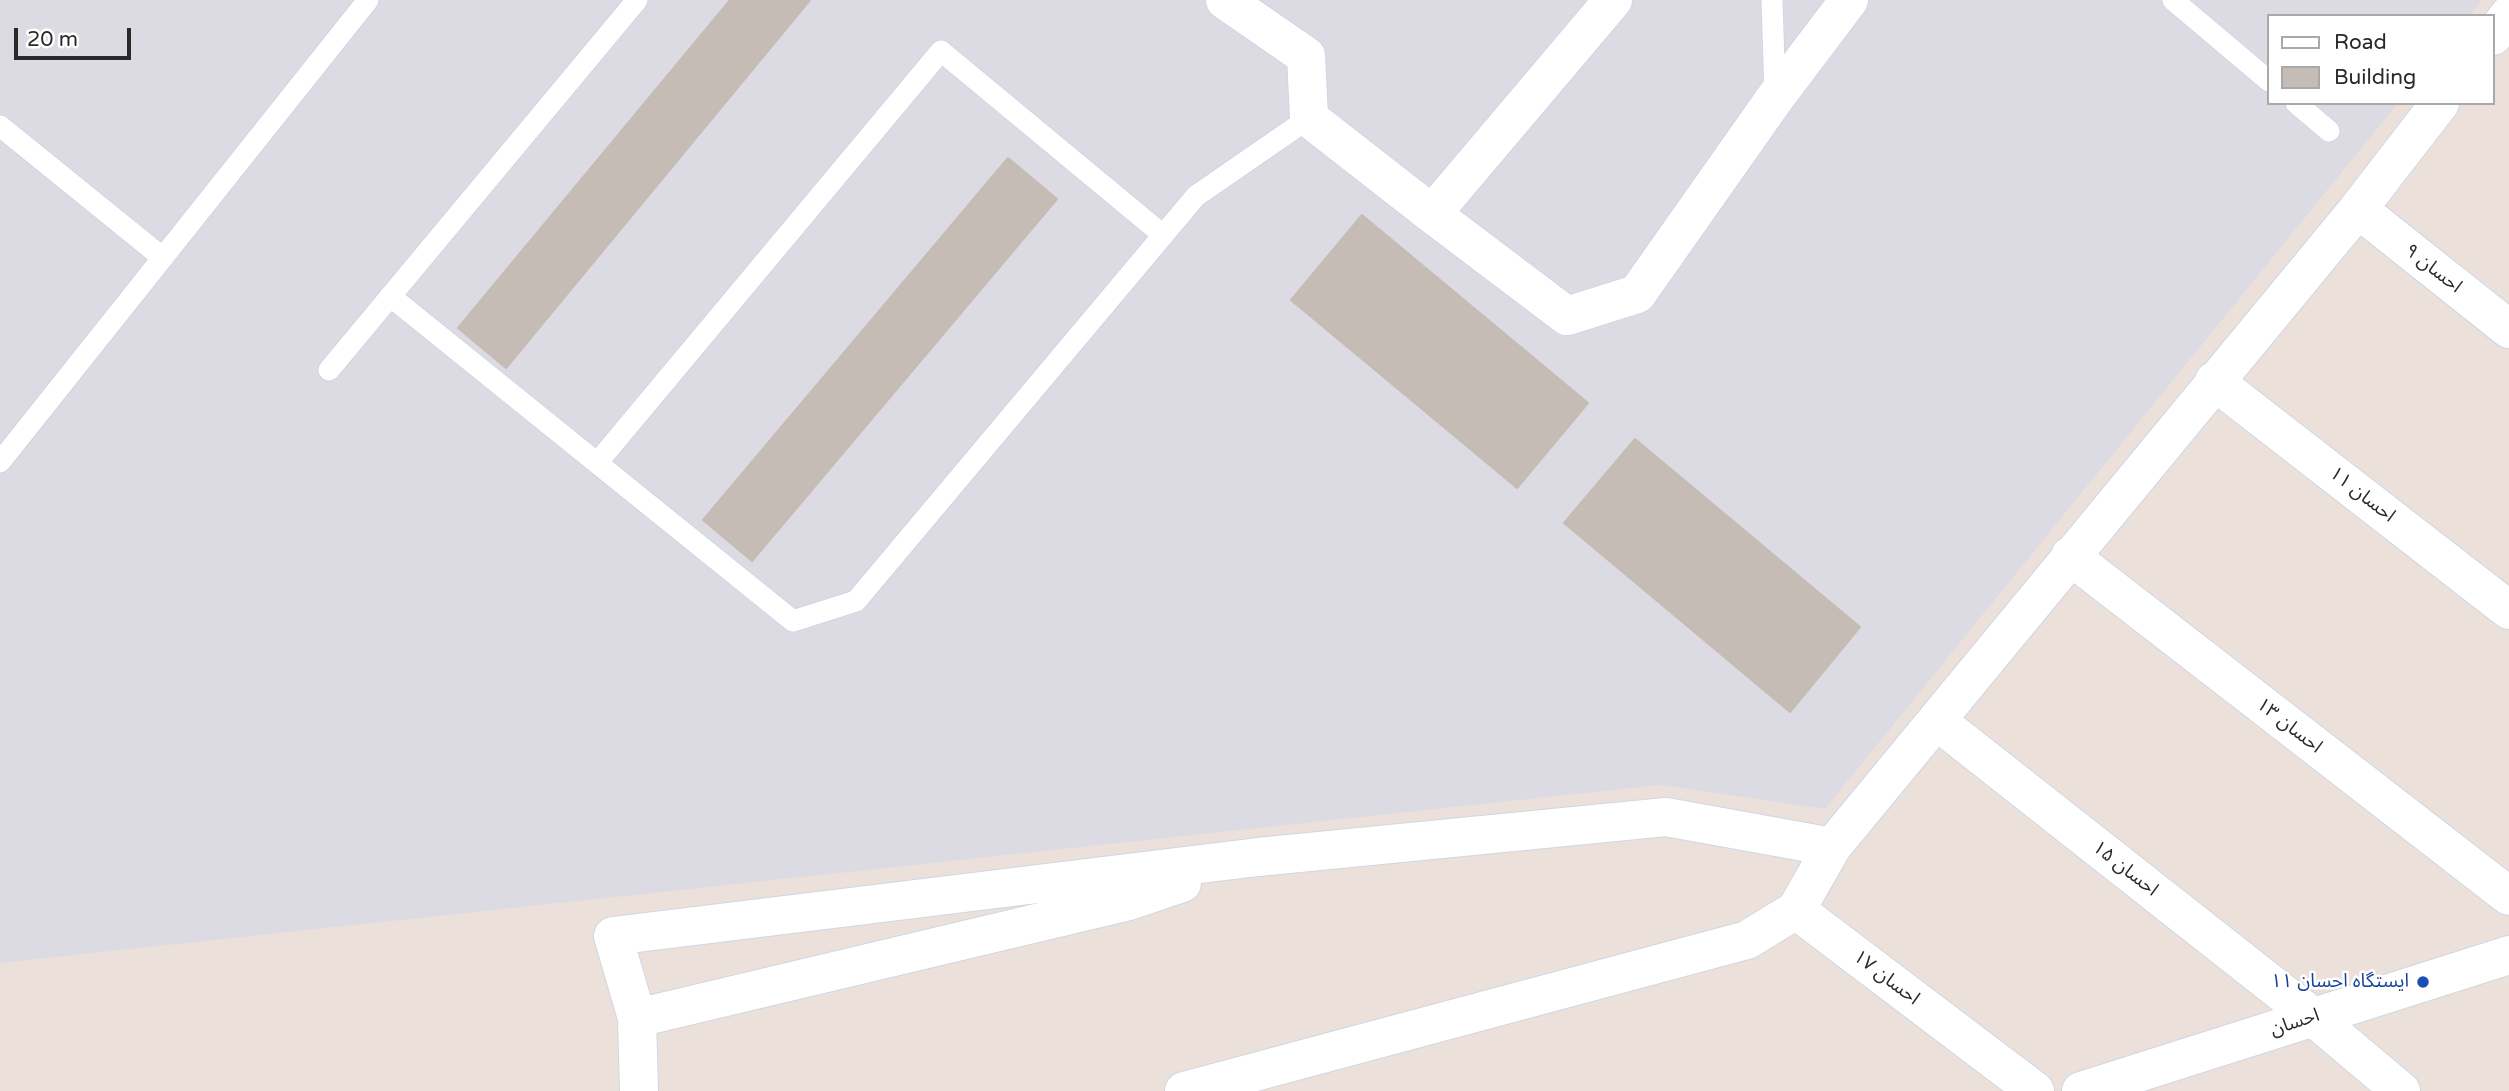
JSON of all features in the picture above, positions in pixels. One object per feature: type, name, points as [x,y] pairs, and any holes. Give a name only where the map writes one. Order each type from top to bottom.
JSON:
[{"type":"street","points":[[1225,0],[1306,56],[1309,118],[1567,316],[1637,294],[1775,98],[1849,0]]},
{"type":"street","points":[[1432,214],[1613,0]]},
{"type":"street","points":[[1184,1091],[1747,940],[1796,910],[1832,846],[2214,380],[2358,209],[2438,105]]},
{"type":"street","name":"احسان ۹","points":[[2358,209],[2509,328]]},
{"type":"street","name":"احسان ۱۱","points":[[2214,380],[2509,610]]},
{"type":"street","name":"احسان ۱۳","points":[[2070,556],[2509,897]]},
{"type":"street","name":"احسان ۱۵","points":[[1937,721],[2313,1017],[2401,1091]]},
{"type":"street","points":[[639,1091],[637,1018],[612,936],[1258,857],[1666,817],[1832,846]]},
{"type":"street","points":[[637,1018],[1129,901],[1258,857]]},
{"type":"street","name":"احسان ۱۷","points":[[1796,910],[2035,1091]]},
{"type":"street","name":"احسان","points":[[2081,1091],[2509,955]]},
{"type":"lane","points":[[0,462],[368,0]]},
{"type":"lane","points":[[329,369],[637,0]]},
{"type":"lane","points":[[1772,0],[1775,98]]},
{"type":"lane","points":[[2173,0],[2268,80]]},
{"type":"lane","points":[[597,463],[942,51],[1163,235]]},
{"type":"lane","points":[[2298,105],[2329,131]]},
{"type":"lane","points":[[390,296],[793,621],[856,601],[1196,196],[1309,118]]},
{"type":"lane","points":[[0,126],[163,258]]},
{"type":"shaded area","points":[[0,0],[2482,0],[2472,14],[2268,14],[2268,105],[2396,105],[1825,809],[1660,785],[0,963]]},
{"type":"building","points":[[730,0],[810,0],[506,368],[458,328]]},
{"type":"building","points":[[1008,158],[1057,199],[752,561],[703,520]]},
{"type":"building","points":[[1362,215],[1588,403],[1517,488],[1291,300]]},
{"type":"building","points":[[1635,439],[1860,627],[1790,712],[1564,523]]},
{"type":"place","name":"ایستگاه احسان ۱۱","points":[[2423,982]]}]
